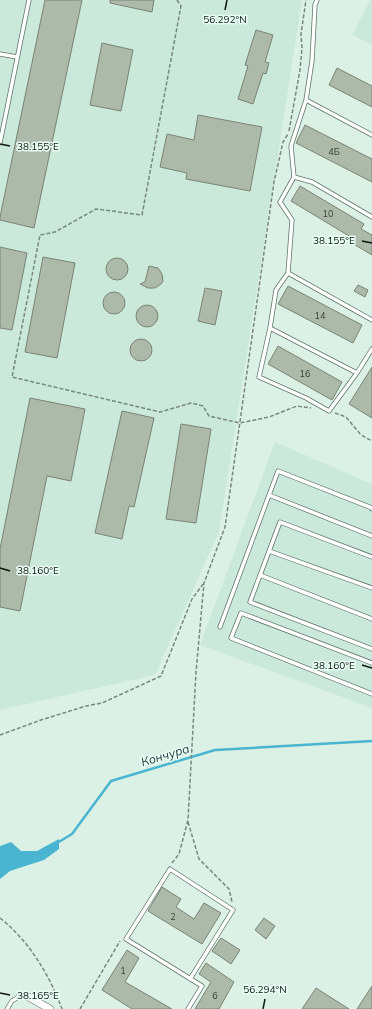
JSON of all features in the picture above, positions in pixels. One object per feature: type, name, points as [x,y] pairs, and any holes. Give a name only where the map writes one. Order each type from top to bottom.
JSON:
[{"type":"street","points":[[20,996],[27,996],[50,1009]]},
{"type":"lane","points":[[0,143],[29,0]]},
{"type":"lane","points":[[317,0],[315,5],[312,61],[306,100],[291,146],[294,177],[280,202],[292,220],[288,273],[276,290],[270,328],[259,377],[306,398],[329,411],[357,373],[372,349]]},
{"type":"lane","points":[[0,54],[17,57]]},
{"type":"lane","points":[[306,100],[372,135]]},
{"type":"lane","points":[[294,177],[312,182],[372,217]]},
{"type":"lane","points":[[288,273],[372,320]]},
{"type":"lane","points":[[270,328],[357,373]]},
{"type":"lane","points":[[220,627],[278,470],[372,509]]},
{"type":"lane","points":[[269,495],[372,536]]},
{"type":"lane","points":[[372,557],[280,522],[250,602],[372,649]]},
{"type":"lane","points":[[270,551],[372,588]]},
{"type":"lane","points":[[260,575],[372,618]]},
{"type":"lane","points":[[372,663],[241,613],[231,638],[372,694]]},
{"type":"lane","points":[[188,1009],[202,986],[190,979],[126,938],[170,869],[233,910],[190,979]]},
{"type":"lane","points":[[7,1009],[12,1001],[20,996]]},
{"type":"path","points":[[177,0],[180,6],[142,215],[96,209],[55,232],[40,235],[12,377],[160,412],[191,403],[203,406],[209,416],[240,423],[269,417],[297,406],[329,411],[346,417],[361,435],[372,441]]},
{"type":"path","points":[[233,910],[229,889],[199,859],[188,820],[196,672],[204,583],[225,527],[274,182],[283,142],[288,132],[300,70],[302,48],[301,34],[306,0]]},
{"type":"path","points":[[0,735],[41,720],[86,706],[102,703],[161,676],[192,599],[204,583]]},
{"type":"path","points":[[0,918],[9,925],[36,956],[62,1009]]},
{"type":"shaded area","points":[[0,0],[302,0],[219,532],[155,675],[0,710]]},
{"type":"shaded area","points":[[370,0],[372,0],[372,45],[352,35]]},
{"type":"shaded area","points":[[275,442],[372,484],[372,708],[200,645]]},
{"type":"water","points":[[59,839],[59,849],[44,860],[10,871],[0,879],[0,846],[11,842],[21,851],[37,851]]},
{"type":"building","points":[[45,0],[82,0],[34,228],[0,220],[0,217]]},
{"type":"building","points":[[110,0],[154,0],[152,12],[110,3]]},
{"type":"building","points":[[256,30],[273,35],[265,62],[269,63],[266,74],[263,73],[253,104],[238,99],[248,66],[245,65]]},
{"type":"building","points":[[102,43],[133,50],[121,111],[90,105]]},
{"type":"building","points":[[337,68],[372,86],[372,107],[329,85]]},
{"type":"building","points":[[198,115],[262,127],[250,191],[186,179],[187,173],[160,167],[167,134],[194,140]]},
{"type":"building","points":[[305,125],[372,159],[372,182],[296,143]]},
{"type":"building","points":[[300,186],[364,224],[361,229],[372,235],[372,255],[352,243],[354,239],[291,201]]},
{"type":"building","points":[[0,247],[27,253],[12,330],[0,328]]},
{"type":"building","points":[[43,257],[75,263],[57,358],[25,352]]},
{"type":"building","points":[[117,258],[125,261],[128,269],[125,277],[117,280],[109,277],[106,269],[109,261]]},
{"type":"building","points":[[149,266],[158,268],[162,274],[163,281],[155,288],[148,288],[140,284],[145,282]]},
{"type":"building","points":[[358,285],[368,290],[365,297],[354,291]]},
{"type":"building","points":[[288,286],[362,325],[353,343],[278,304]]},
{"type":"building","points":[[205,288],[222,291],[215,325],[198,321]]},
{"type":"building","points":[[114,292],[122,295],[125,303],[122,311],[114,314],[106,311],[103,303],[106,295]]},
{"type":"building","points":[[147,305],[155,308],[158,316],[155,324],[147,327],[139,324],[136,316],[139,308]]},
{"type":"building","points":[[141,339],[149,342],[152,350],[149,358],[141,361],[133,358],[130,350],[133,342]]},
{"type":"building","points":[[278,346],[342,382],[332,400],[268,364]]},
{"type":"building","points":[[372,367],[372,418],[349,404]]},
{"type":"building","points":[[30,398],[85,409],[71,481],[47,476],[20,611],[0,607],[0,549]]},
{"type":"building","points":[[122,411],[154,418],[134,507],[129,506],[122,539],[95,533]]},
{"type":"building","points":[[181,424],[211,429],[196,523],[166,519]]},
{"type":"building","points":[[162,887],[181,899],[176,907],[194,919],[204,903],[221,913],[202,944],[148,911]]},
{"type":"building","points":[[264,918],[275,926],[266,939],[255,930]]},
{"type":"building","points":[[221,938],[240,950],[231,964],[212,951]]},
{"type":"building","points":[[127,950],[139,958],[125,982],[172,1009],[132,1009],[102,990]]},
{"type":"building","points":[[206,963],[234,982],[219,1009],[195,1009],[211,982],[199,974]]},
{"type":"building","points":[[372,986],[372,1009],[357,1009]]},
{"type":"building","points":[[316,988],[349,1009],[302,1009]]},
{"type":"waterway","name":"Кончура","points":[[57,843],[72,834],[111,781],[215,750],[372,741]]}]
